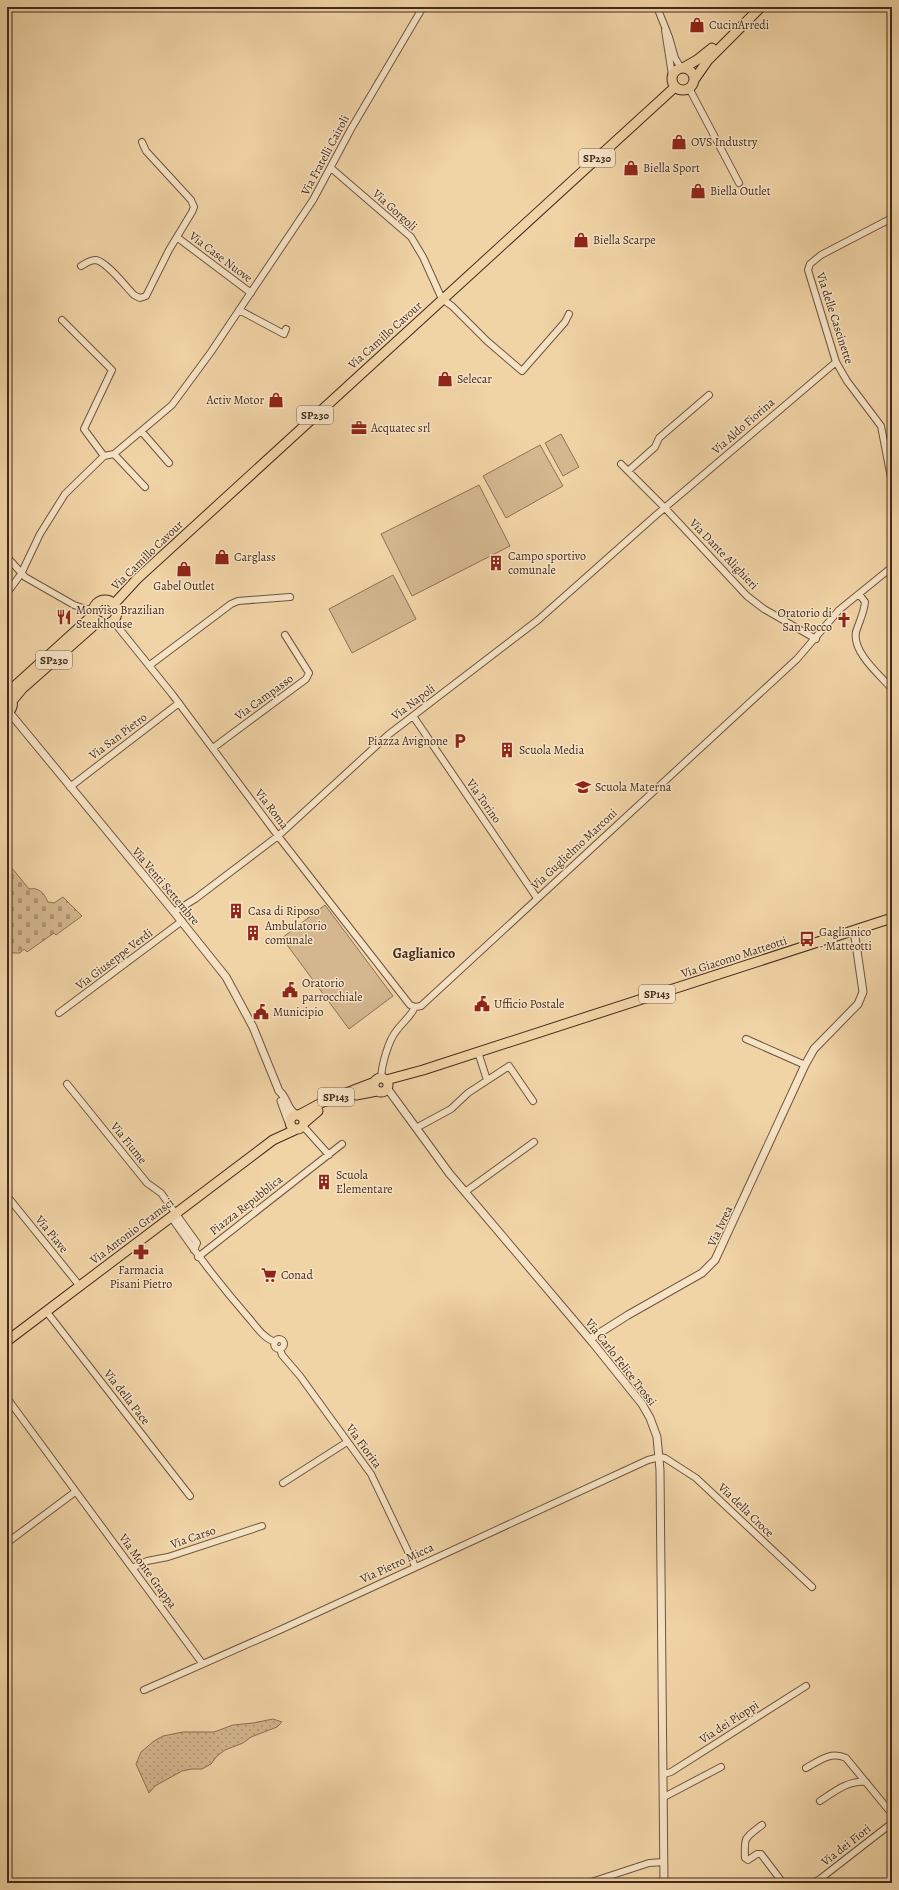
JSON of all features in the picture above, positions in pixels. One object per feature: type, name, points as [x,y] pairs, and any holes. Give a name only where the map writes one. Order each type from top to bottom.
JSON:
[{"type":"main road","points":[[742,25],[697,60],[675,70],[672,75],[672,82],[675,87],[682,90],[692,84],[708,60],[761,7]]},
{"type":"main road","points":[[682,68],[690,70],[692,84]]},
{"type":"main road","name":"Via Camillo Cavour","points":[[114,604],[142,574],[675,87]]},
{"type":"main road","name":"Via Camillo Cavour","points":[[8,713],[12,707],[9,696],[22,689],[96,615],[100,601],[108,600],[114,604],[117,614],[113,621]]},
{"type":"main road","points":[[96,615],[106,623],[113,621]]},
{"type":"main road","name":"Via Giacomo Matteotti","points":[[382,1084],[892,918]]},
{"type":"main road","name":"Via Antonio Gramsci","points":[[7,1341],[272,1140],[294,1118],[323,1102],[382,1084]]},
{"type":"main road","name":"Via Antonio Gramsci","points":[[272,1140],[301,1126],[310,1117],[326,1107],[382,1084]]},
{"type":"main road","points":[[294,1118],[302,1118],[301,1126],[293,1128],[294,1118]]},
{"type":"street","name":"Via Fratelli Cairoli","points":[[104,456],[114,454],[142,432],[172,405],[239,310],[313,200],[351,129],[423,7]]},
{"type":"street","points":[[657,7],[664,28],[672,75]]},
{"type":"street","points":[[664,28],[669,37],[675,58],[682,68]]},
{"type":"street","points":[[692,84],[739,183]]},
{"type":"street","name":"Via Case Nuove","points":[[81,266],[90,261],[97,260],[105,264],[134,294],[140,298],[146,296],[169,250],[178,238],[194,207],[191,200],[146,151],[142,142]]},
{"type":"street","name":"Via Gorgoli","points":[[331,168],[411,237],[423,257],[442,300]]},
{"type":"street","name":"Via delle Cascinette","points":[[892,218],[821,255],[810,264],[808,270],[836,362],[847,380],[877,418],[881,426],[892,483]]},
{"type":"street","name":"Via Case Nuove","points":[[178,238],[250,293]]},
{"type":"street","points":[[442,300],[452,306],[487,341],[522,371],[566,322],[569,314]]},
{"type":"street","points":[[239,310],[284,334],[286,329]]},
{"type":"street","points":[[7,593],[21,574],[25,562],[57,504],[69,490],[104,456],[84,429],[112,370],[62,320]]},
{"type":"street","name":"Via Aldo Fiorina","points":[[665,508],[836,362]]},
{"type":"street","points":[[628,471],[655,447],[659,438],[709,395]]},
{"type":"street","points":[[142,432],[169,463]]},
{"type":"street","points":[[114,454],[145,487]]},
{"type":"street","name":"Via Dante Alighieri","points":[[621,464],[665,508],[748,596],[764,609],[816,638]]},
{"type":"street","name":"Via Napoli","points":[[174,912],[195,899],[278,836],[388,735],[538,620],[665,508]]},
{"type":"street","points":[[7,557],[21,574],[74,605],[96,615]]},
{"type":"street","name":"Via Guglielmo Marconi","points":[[382,1084],[382,1063],[396,1031],[412,1013],[415,1007],[422,1006],[797,659],[839,610],[892,567]]},
{"type":"street","points":[[859,594],[865,602],[856,634],[856,642],[866,661],[892,689]]},
{"type":"street","points":[[150,665],[231,604],[238,601],[290,597]]},
{"type":"street","name":"Via Roma","points":[[113,621],[180,703],[278,836],[407,1002],[415,1007]]},
{"type":"street","name":"Via Campasso","points":[[212,748],[306,679],[309,673],[285,636]]},
{"type":"street","name":"Via San Pietro","points":[[70,787],[180,703]]},
{"type":"street","name":"Via Venti Settembre","points":[[8,713],[182,921],[230,984],[253,1027],[280,1091],[278,1096],[288,1120],[294,1118]]},
{"type":"street","name":"Via Torino","points":[[413,716],[537,898]]},
{"type":"street","name":"Via Giuseppe Verdi","points":[[59,1014],[182,921]]},
{"type":"street","name":"Via Ivrea","points":[[590,1339],[628,1315],[702,1273],[715,1260],[804,1065],[814,1049],[858,1004],[863,992],[854,930]]},
{"type":"street","points":[[746,1039],[804,1065]]},
{"type":"street","points":[[478,1052],[487,1080]]},
{"type":"street","points":[[416,1128],[451,1109],[468,1094],[509,1066],[533,1101]]},
{"type":"street","name":"Via Fiume","points":[[68,1084],[147,1183],[161,1193],[174,1215]]},
{"type":"street","name":"Via Carlo Felice Trossi","points":[[382,1084],[465,1192],[590,1339],[642,1404],[650,1418],[657,1437],[660,1457],[664,1883]]},
{"type":"street","points":[[301,1126],[329,1155]]},
{"type":"street","points":[[465,1192],[534,1142]]},
{"type":"street","name":"Piazza Repubblica","points":[[198,1257],[342,1144]]},
{"type":"street","name":"Via Piave","points":[[7,1196],[79,1285]]},
{"type":"street","points":[[174,1215],[198,1257]]},
{"type":"street","name":"Via Fiorita","points":[[198,1257],[269,1340],[275,1342],[278,1339],[283,1341],[284,1345],[280,1349],[282,1355],[300,1376],[371,1474],[415,1566]]},
{"type":"street","name":"Via della Pace","points":[[46,1311],[190,1496]]},
{"type":"street","name":"Via Monte Grappa","points":[[7,1398],[202,1663]]},
{"type":"street","points":[[283,1483],[347,1442]]},
{"type":"street","name":"Via Pietro Micca","points":[[144,1690],[202,1663],[282,1629],[415,1566],[648,1460],[660,1457]]},
{"type":"street","name":"Via della Croce","points":[[660,1457],[673,1462],[696,1478],[812,1586]]},
{"type":"street","points":[[8,1542],[76,1492]]},
{"type":"street","name":"Via Carso","points":[[132,1568],[147,1561],[168,1557],[262,1526]]},
{"type":"street","name":"Via dei Pioppi","points":[[664,1774],[671,1772],[806,1686]]},
{"type":"street","points":[[806,1768],[830,1755],[838,1754],[846,1758],[892,1814]]},
{"type":"street","points":[[664,1798],[721,1767]]},
{"type":"street","points":[[820,1801],[847,1784],[856,1781],[866,1782]]},
{"type":"street","name":"Via dei Fiori","points":[[812,1883],[820,1879],[892,1823]]},
{"type":"street","points":[[762,1825],[746,1837],[745,1858],[748,1860],[757,1854],[761,1854],[783,1883]]},
{"type":"street","points":[[588,1883],[649,1863],[664,1862]]},
{"type":"green space","points":[[561,434],[579,467],[563,476],[545,443]]},
{"type":"green space","points":[[540,445],[563,486],[506,518],[483,476]]},
{"type":"green space","points":[[479,485],[510,546],[412,596],[381,534]]},
{"type":"green space","points":[[393,575],[416,619],[352,653],[329,609]]},
{"type":"green space","points":[[7,862],[29,889],[41,891],[48,902],[54,903],[63,897],[82,916],[56,935],[54,933],[27,952],[24,949],[20,953],[13,953],[7,948]]},
{"type":"green space","points":[[325,905],[393,996],[349,1029],[282,938]]},
{"type":"green space","points":[[273,1719],[282,1722],[277,1727],[251,1737],[243,1743],[225,1750],[217,1756],[211,1764],[202,1769],[182,1771],[155,1786],[149,1793],[136,1764],[141,1752],[154,1741],[163,1736],[183,1732],[214,1732],[233,1725]]},
{"type":"place","name":"CucinArredi","points":[[697,25]]},
{"type":"place","name":"OVS Industry","points":[[679,142]]},
{"type":"place","name":"Biella Sport","points":[[631,168]]},
{"type":"place","name":"Biella Outlet","points":[[698,191]]},
{"type":"place","name":"Biella Scarpe","points":[[581,240]]},
{"type":"place","name":"Selecar","points":[[445,379]]},
{"type":"place","name":"Activ Motor","points":[[276,400]]},
{"type":"place","name":"Acquatec srl","points":[[359,428]]},
{"type":"place","name":"Carglass","points":[[222,557]]},
{"type":"place","name":"Campo sportivo comunale","points":[[496,563]]},
{"type":"place","name":"Gabel Outlet","points":[[184,569]]},
{"type":"place","name":"Monviso Brazilian Steakhouse","points":[[64,617]]},
{"type":"place","name":"Oratorio di San Rocco","points":[[844,620]]},
{"type":"place","name":"Piazza Avignone","points":[[460,741]]},
{"type":"place","name":"Scuola Media","points":[[507,750]]},
{"type":"place","name":"Scuola Materna","points":[[583,787]]},
{"type":"place","name":"Casa di Riposo","points":[[236,911]]},
{"type":"place","name":"Ambulatorio comunale","points":[[253,933]]},
{"type":"place","name":"Gaglianico - Matteotti","points":[[807,939]]},
{"type":"place","name":"Oratorio parrocchiale","points":[[290,990]]},
{"type":"place","name":"Ufficio Postale","points":[[482,1004]]},
{"type":"place","name":"Municipio","points":[[261,1012]]},
{"type":"place","name":"Scuola Elementare","points":[[324,1182]]},
{"type":"place","name":"Farmacia Pisani Pietro","points":[[141,1252]]},
{"type":"place","name":"Conad","points":[[269,1275]]},
{"type":"district","name":"Gaglianico","points":[[424,953]]}]
